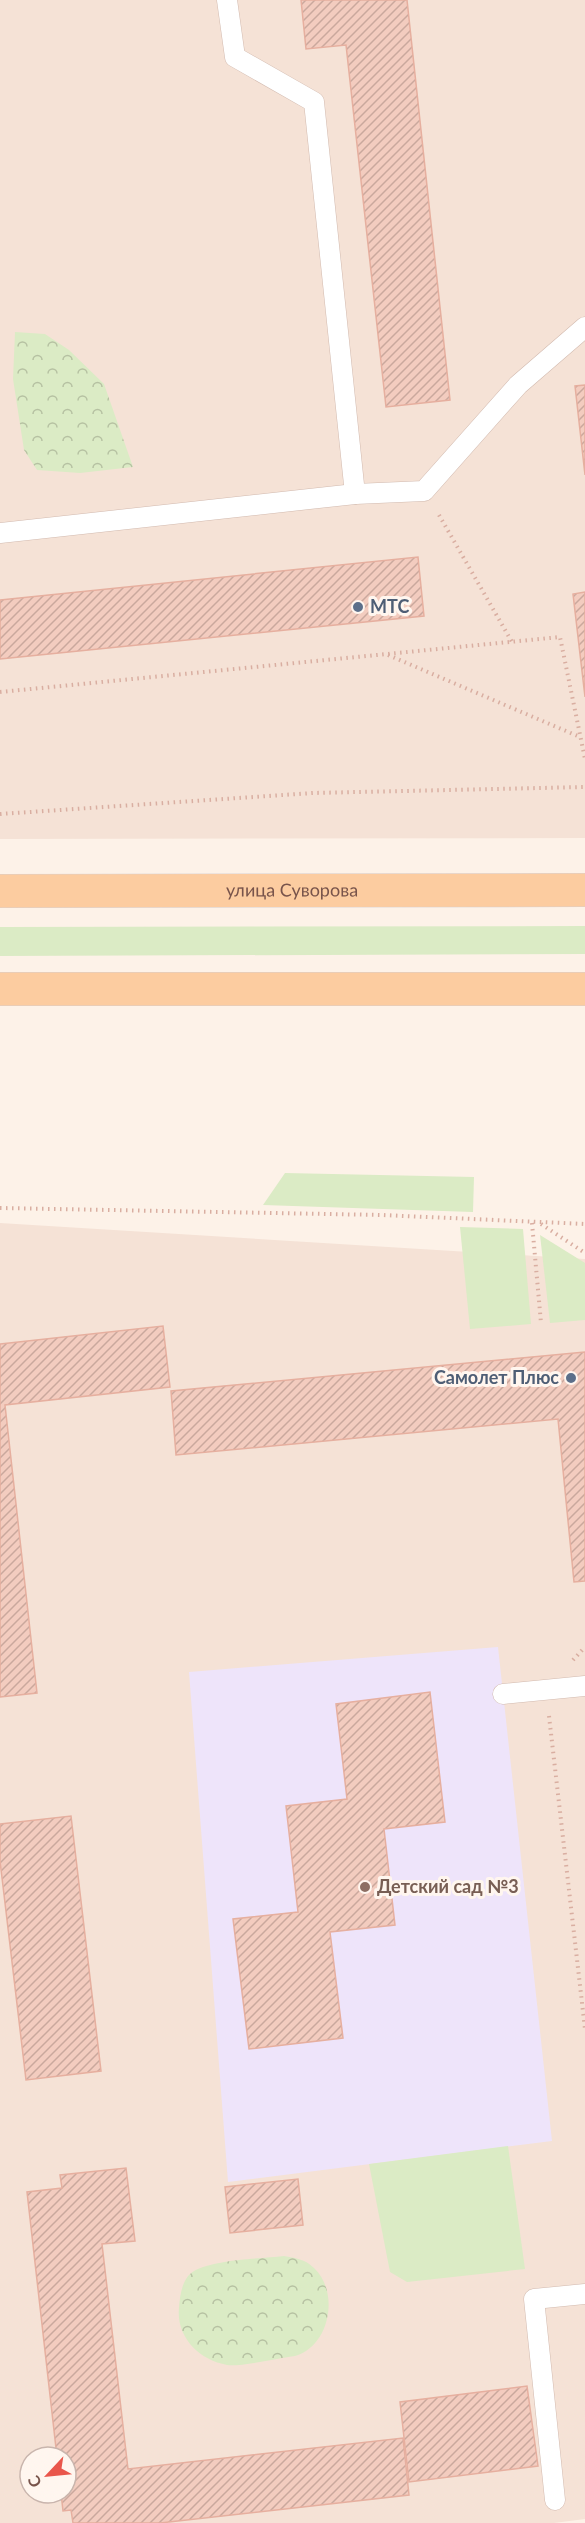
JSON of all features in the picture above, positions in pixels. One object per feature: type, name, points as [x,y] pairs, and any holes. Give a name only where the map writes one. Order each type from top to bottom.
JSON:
[{"type":"main road","name":"улица Суворова","points":[[0,891],[585,890]]},
{"type":"main road","points":[[0,989],[585,989]]},
{"type":"lane","points":[[227,0],[235,57],[314,102],[355,494]]},
{"type":"lane","points":[[0,533],[355,494],[424,491],[518,386],[585,327]]},
{"type":"lane","points":[[503,1694],[585,1686]]},
{"type":"lane","points":[[555,2500],[534,2299],[585,2294]]},
{"type":"path","points":[[424,491],[512,642]]},
{"type":"path","points":[[0,692],[560,637],[585,759]]},
{"type":"path","points":[[385,654],[580,737]]},
{"type":"path","points":[[0,814],[313,794],[585,787]]},
{"type":"path","points":[[0,1208],[382,1215],[585,1224]]},
{"type":"path","points":[[532,1223],[540,1323]]},
{"type":"path","points":[[540,1223],[585,1253]]},
{"type":"path","points":[[585,1647],[546,1690],[585,2029]]},
{"type":"shaded area","points":[[0,0],[585,0],[585,838],[0,839]]},
{"type":"shaded area","points":[[0,1223],[585,1259],[585,2519],[554,2523],[0,2523]]},
{"type":"shaded area","name":"Детский сад №3","points":[[498,1647],[552,2141],[228,2182],[189,1672]]},
{"type":"green space","points":[[15,332],[45,334],[69,350],[104,384],[133,467],[80,473],[37,470],[24,450],[13,379]]},
{"type":"green space","points":[[585,926],[585,954],[0,956],[0,927]]},
{"type":"green space","points":[[285,1173],[474,1177],[473,1212],[263,1205]]},
{"type":"green space","points":[[460,1227],[523,1229],[531,1324],[470,1329]]},
{"type":"green space","points":[[540,1235],[585,1263],[585,1320],[550,1323]]},
{"type":"green space","points":[[508,2146],[525,2269],[407,2282],[390,2272],[369,2164]]},
{"type":"green space","points":[[284,2256],[300,2259],[311,2265],[322,2278],[327,2290],[329,2304],[323,2330],[307,2350],[295,2356],[250,2364],[227,2365],[207,2358],[191,2346],[181,2328],[179,2319],[181,2292],[190,2274],[213,2264]]},
{"type":"building","points":[[301,0],[407,0],[450,400],[386,407],[346,45],[306,49]]},
{"type":"building","points":[[585,385],[585,475],[575,386]]},
{"type":"building","points":[[418,557],[424,616],[0,659],[0,600]]},
{"type":"building","points":[[585,592],[585,697],[573,594]]},
{"type":"building","points":[[163,1326],[170,1387],[5,1405],[37,1693],[0,1697],[0,1344]]},
{"type":"building","points":[[585,1352],[585,1581],[574,1582],[558,1419],[176,1455],[171,1391]]},
{"type":"building","points":[[430,1692],[445,1822],[384,1829],[395,1925],[330,1932],[343,2038],[249,2049],[233,1919],[298,1912],[286,1806],[347,1799],[336,1704]]},
{"type":"building","points":[[71,1816],[101,2071],[26,2080],[0,1861],[0,1824]]},
{"type":"building","points":[[126,2168],[135,2241],[102,2244],[128,2469],[403,2438],[409,2495],[160,2523],[73,2523],[71,2510],[63,2511],[62,2505],[78,2505],[78,2445],[56,2445],[27,2192],[62,2188],[60,2175]]},
{"type":"building","points":[[298,2179],[303,2225],[230,2233],[225,2187]]},
{"type":"building","points":[[527,2386],[538,2466],[409,2482],[400,2402]]},
{"type":"place","name":"МТС","points":[[358,607]]},
{"type":"place","name":"Самолет Плюс","points":[[571,1378]]},
{"type":"place","name":"Детский сад №3","points":[[365,1887]]}]
